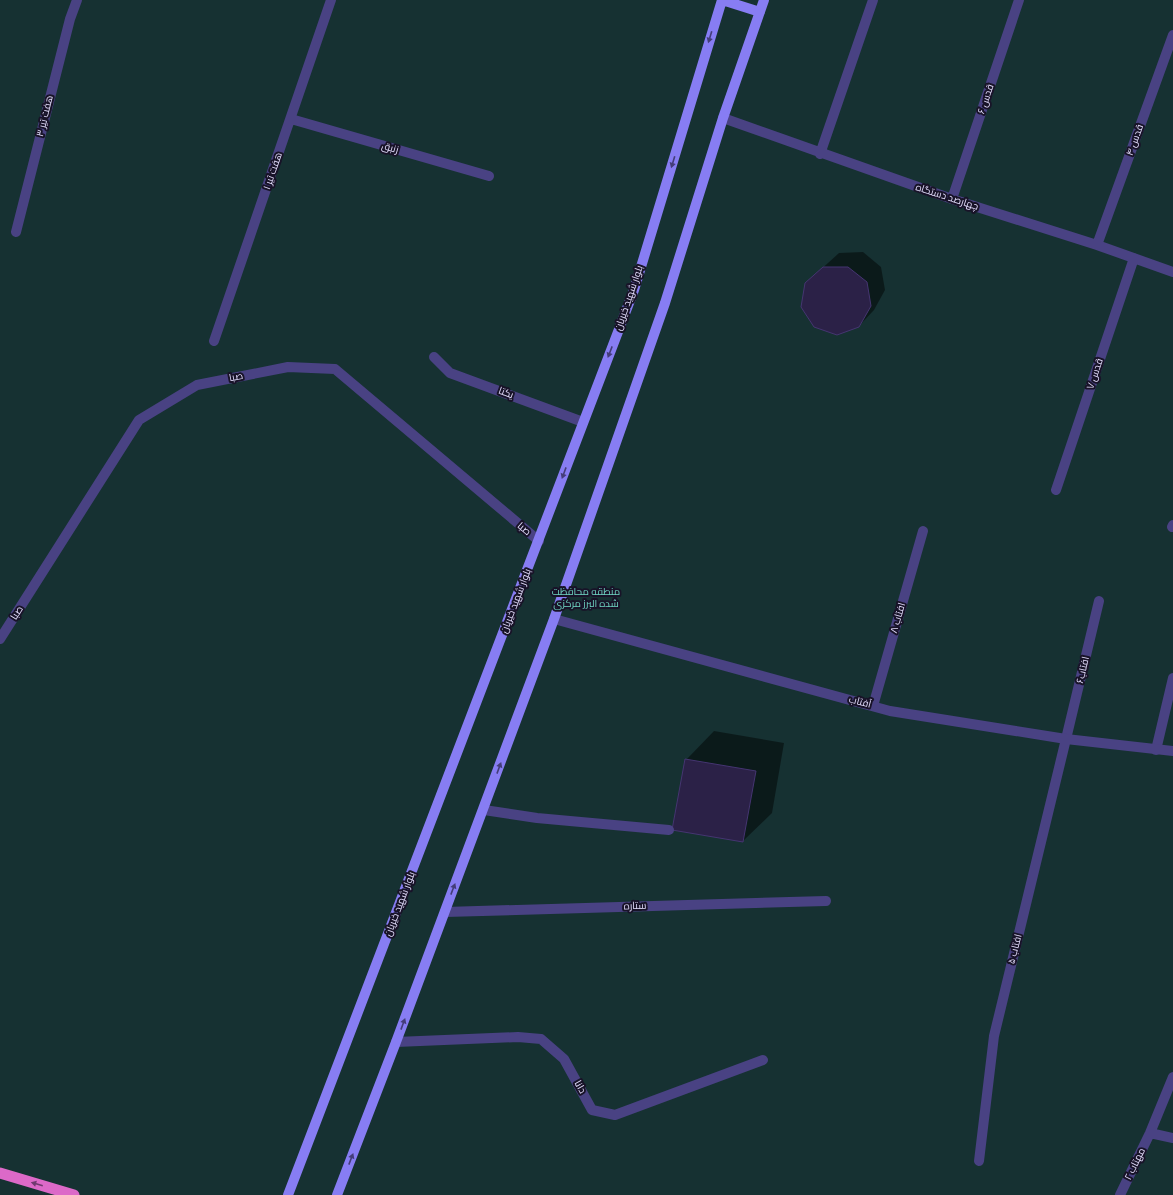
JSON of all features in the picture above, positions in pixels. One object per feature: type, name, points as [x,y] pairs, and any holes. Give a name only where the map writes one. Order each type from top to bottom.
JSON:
[{"type":"highway","points":[[0,1173],[74,1195]]},
{"type":"main road","points":[[722,0],[760,12]]},
{"type":"main road","name":"بلوار شهید خیریان","points":[[288,1195],[634,290],[722,0]]},
{"type":"main road","points":[[337,1195],[342,1190],[554,619],[665,303],[723,118],[764,0]]},
{"type":"street","name":"هفت تیر ۳","points":[[16,232],[70,19],[77,0]]},
{"type":"street","name":"هفت تیر ۱","points":[[214,341],[331,0]]},
{"type":"street","points":[[820,154],[872,0]]},
{"type":"street","name":"قدس ۶","points":[[952,199],[1019,0]]},
{"type":"street","name":"قدس ۴","points":[[1097,245],[1173,35]]},
{"type":"street","name":"چهارصد دستگاه","points":[[723,118],[820,154],[952,199],[1097,245],[1173,272]]},
{"type":"street","name":"زنبق","points":[[291,119],[489,176]]},
{"type":"street","name":"قدس ۷","points":[[1056,490],[1134,258]]},
{"type":"street","name":"یکتا","points":[[434,357],[450,373],[583,422]]},
{"type":"street","name":"صبا","points":[[0,639],[139,420],[197,385],[288,367],[335,369],[539,541]]},
{"type":"street","name":"افتاب ۸","points":[[873,706],[923,531]]},
{"type":"street","name":"افتاب۶","points":[[1066,739],[1099,601]]},
{"type":"street","name":"آفتاب","points":[[554,619],[890,710],[1066,739],[1173,751]]},
{"type":"street","points":[[1156,750],[1173,678]]},
{"type":"street","name":"افتاب ۵","points":[[979,1161],[994,1036],[1066,739]]},
{"type":"street","points":[[484,810],[537,818],[669,830]]},
{"type":"street","name":"ستاره","points":[[445,912],[826,900]]},
{"type":"street","name":"دانا","points":[[396,1042],[518,1037],[541,1039],[564,1059],[592,1110],[615,1115],[763,1060]]},
{"type":"street","name":"مهتاب ۲","points":[[1120,1195],[1150,1133],[1173,1077]]},
{"type":"street","points":[[1150,1133],[1173,1138]]},
{"type":"green space","name":"منطقه محافظت شده البرز مرکزی","points":[[0,0],[1173,0],[1173,1195],[0,1195]]},
{"type":"building","points":[[823,267],[848,267],[867,282],[871,306],[859,327],[837,335],[814,327],[801,307],[805,283]]},
{"type":"building","points":[[685,759],[756,771],[743,842],[672,830]]}]
